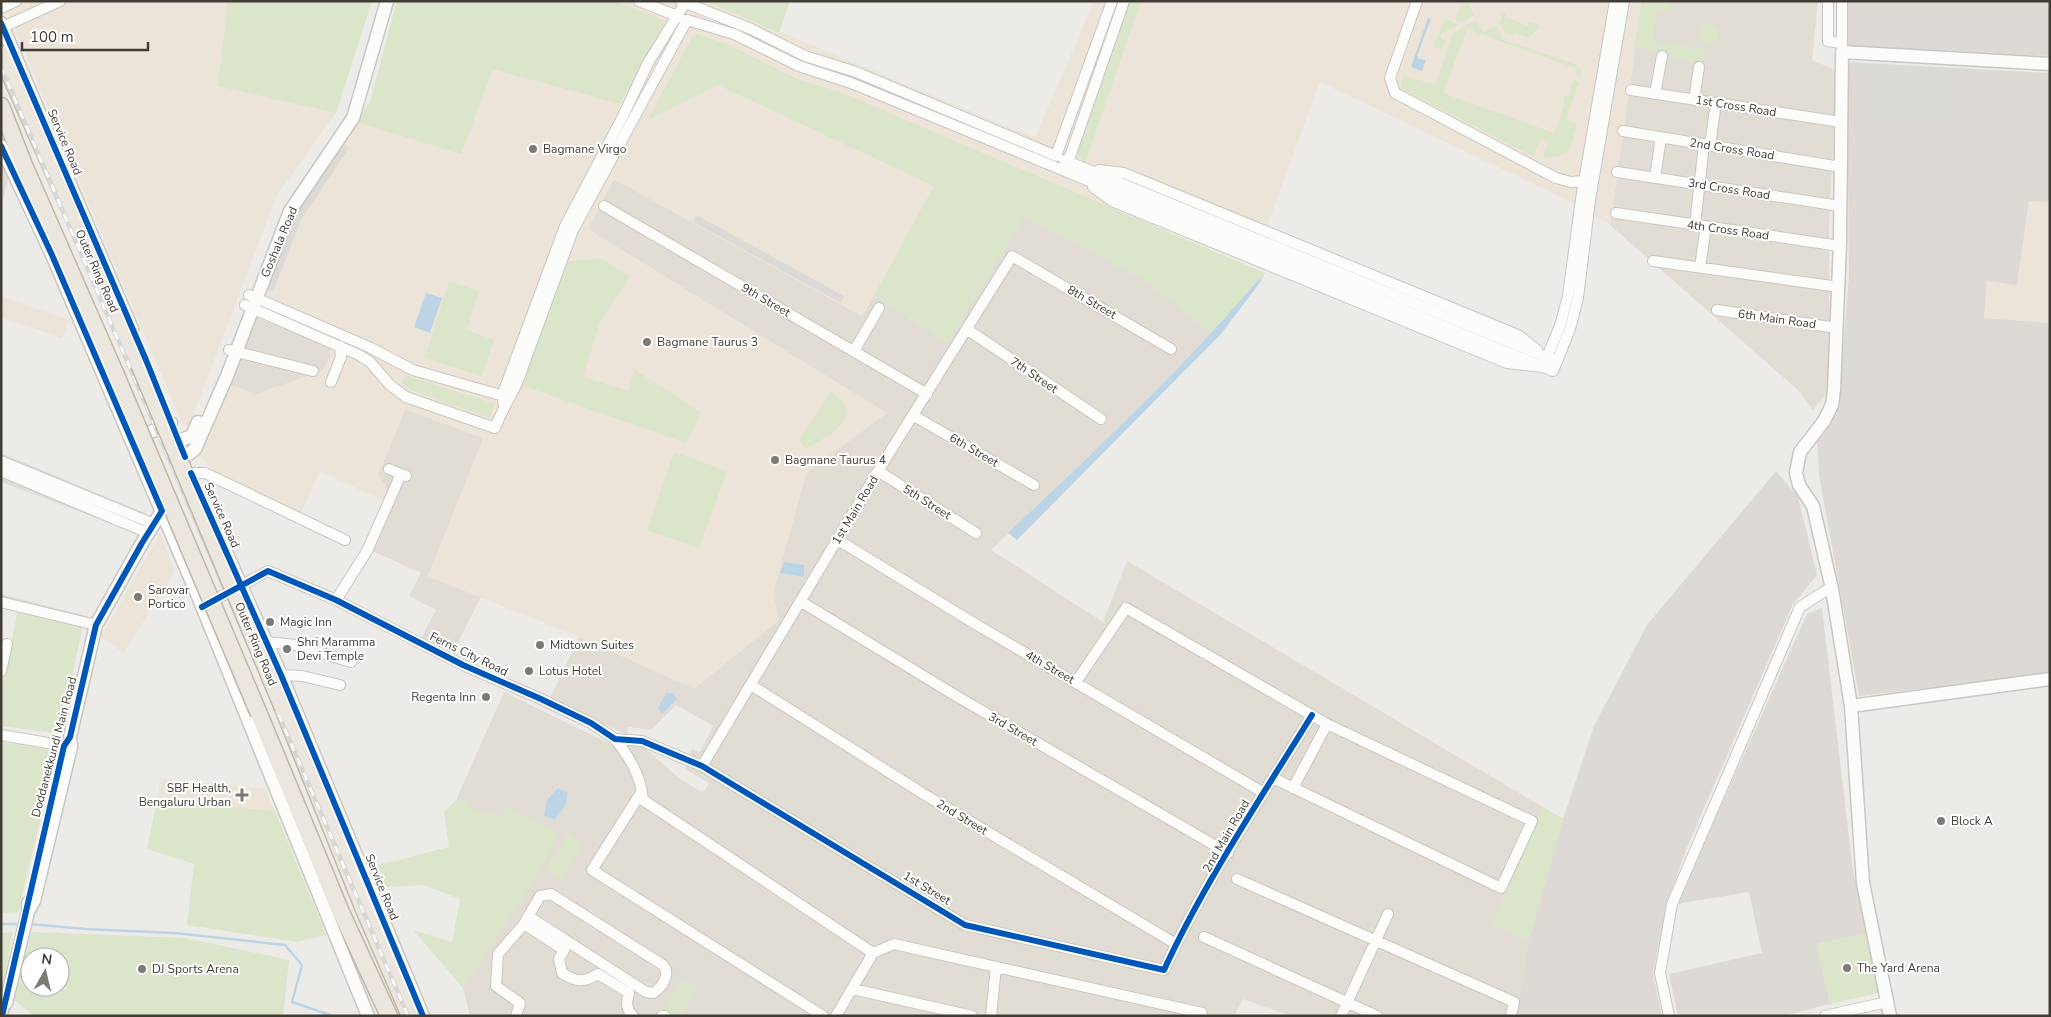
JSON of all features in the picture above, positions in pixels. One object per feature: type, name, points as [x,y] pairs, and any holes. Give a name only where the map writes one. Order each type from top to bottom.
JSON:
[{"type":"highway","name":"Outer Ring Road","points":[[1,54],[139,364],[283,708],[353,884],[410,1016]]},
{"type":"highway","name":"Outer Ring Road","points":[[1,106],[24,165],[116,375],[341,912],[389,1016]]},
{"type":"street","points":[[1,8],[16,1]]},
{"type":"street","points":[[2,25],[60,1]]},
{"type":"street","name":"Goshala Road","points":[[349,116],[379,1]]},
{"type":"street","name":"Goshala Road","points":[[185,457],[195,449],[251,301],[283,208],[349,116],[387,1]]},
{"type":"street","points":[[639,1],[687,20],[734,34],[799,66],[851,83],[1067,166],[1507,347],[1549,362]]},
{"type":"street","points":[[1054,161],[1112,1]]},
{"type":"street","points":[[1067,166],[1124,1]]},
{"type":"street","points":[[1417,1],[1390,78],[1395,93],[1556,178],[1571,182],[1584,181]]},
{"type":"street","points":[[1549,362],[1568,296],[1584,181],[1615,1]]},
{"type":"street","points":[[1549,362],[1570,329],[1578,298],[1590,200],[1624,1]]},
{"type":"street","points":[[1828,1],[1828,41],[1842,47],[2050,64]]},
{"type":"street","points":[[1842,1],[1839,287],[1832,405],[1824,421],[1800,452],[1796,466],[1799,485],[1813,506],[1832,589],[1851,706],[1863,883],[1890,1016]]},
{"type":"street","points":[[506,400],[565,226],[622,118],[648,63],[683,2],[751,29],[805,56],[856,72],[1054,161]]},
{"type":"street","points":[[251,301],[370,362],[390,385],[406,397],[495,428],[573,230],[695,7]]},
{"type":"street","name":"Service Road","points":[[2,25],[191,473],[281,675],[423,1016]]},
{"type":"street","points":[[1655,94],[1662,56]]},
{"type":"street","points":[[1694,100],[1699,67]]},
{"type":"street","name":"1st Cross Road","points":[[1631,90],[1841,122]]},
{"type":"street","points":[[1695,225],[1700,184],[1716,103]]},
{"type":"street","name":"2nd Cross Road","points":[[1623,131],[1841,167]]},
{"type":"street","points":[[1655,178],[1661,137]]},
{"type":"street","points":[[1,146],[52,255],[162,511],[368,1016]]},
{"type":"street","name":"3rd Cross Road","points":[[1617,172],[1840,206]]},
{"type":"street","points":[[1084,173],[1124,173],[1518,335],[1549,362]]},
{"type":"street","points":[[1084,173],[1112,201],[1497,359],[1507,363],[1549,362]]},
{"type":"street","name":"9th Street","points":[[604,206],[927,394]]},
{"type":"street","name":"4th Cross Road","points":[[1616,213],[1840,246]]},
{"type":"street","points":[[1700,268],[1706,226]]},
{"type":"street","name":"1st Main Road","points":[[702,766],[878,472],[968,330],[1012,256]]},
{"type":"street","name":"8th Street","points":[[1012,256],[1171,349]]},
{"type":"street","points":[[1653,261],[1839,287]]},
{"type":"street","points":[[251,301],[369,347],[412,370],[506,400]]},
{"type":"street","points":[[854,351],[879,308]]},
{"type":"street","name":"6th Main Road","points":[[1717,310],[1837,328]]},
{"type":"street","name":"7th Street","points":[[968,330],[1101,419]]},
{"type":"street","points":[[331,382],[341,357],[340,346]]},
{"type":"street","points":[[232,351],[313,371]]},
{"type":"street","name":"Goshala Road","points":[[178,442],[192,436],[232,351]]},
{"type":"street","name":"6th Street","points":[[914,416],[1034,485]]},
{"type":"street","points":[[131,441],[171,423]]},
{"type":"street","points":[[1,461],[151,528]]},
{"type":"street","points":[[336,600],[368,551],[403,475],[389,469]]},
{"type":"street","points":[[1,472],[151,528]]},
{"type":"street","name":"5th Street","points":[[878,472],[976,533]]},
{"type":"street","points":[[191,473],[205,473],[345,540]]},
{"type":"street","name":"Doddanekkundi Main Road","points":[[6,1003],[28,912],[34,901],[96,626],[162,511]]},
{"type":"street","name":"4th Street","points":[[838,540],[1264,793]]},
{"type":"street","name":"Ferns City Road","points":[[241,585],[268,571],[336,600],[463,665],[575,715],[615,739],[642,741],[690,761]]},
{"type":"street","points":[[202,607],[241,585]]},
{"type":"street","points":[[1669,1016],[1660,973],[1672,904],[1800,607],[1824,591],[1832,589]]},
{"type":"street","points":[[1,602],[96,626]]},
{"type":"street","name":"3rd Street","points":[[800,602],[958,698],[1228,853]]},
{"type":"street","points":[[1076,682],[1126,608],[1327,724],[1532,821],[1502,888],[1273,778]]},
{"type":"street","points":[[266,642],[295,645],[351,662]]},
{"type":"street","points":[[1,671],[7,644]]},
{"type":"street","points":[[281,675],[302,676],[340,685]]},
{"type":"street","points":[[1851,706],[2050,679]]},
{"type":"street","name":"2nd Street","points":[[750,685],[922,793],[1176,944]]},
{"type":"street","name":"2nd Main Road","points":[[1164,970],[1176,944],[1228,853],[1312,715]]},
{"type":"street","points":[[1293,788],[1327,724]]},
{"type":"street","points":[[1,735],[69,743]]},
{"type":"street","points":[[615,739],[628,756],[642,784],[643,800],[873,953]]},
{"type":"street","name":"1st Street","points":[[690,761],[702,766],[965,925],[1164,970]]},
{"type":"street","points":[[642,791],[592,870],[823,1016]]},
{"type":"street","points":[[1237,879],[1514,1002],[1510,1016]]},
{"type":"street","points":[[516,1016],[520,1003],[496,986],[498,954],[526,920],[540,896],[551,894],[666,969],[667,976],[657,991],[652,994],[616,979],[598,974],[588,980],[575,981],[562,973],[560,959],[564,950],[526,920]]},
{"type":"street","points":[[1341,1016],[1388,914]]},
{"type":"street","points":[[526,920],[616,979],[629,993],[626,1002],[628,1010],[633,1016]]},
{"type":"street","points":[[1204,937],[1377,1016]]},
{"type":"street","points":[[836,1016],[873,953],[894,944],[1202,1013],[1200,1016]]},
{"type":"street","points":[[990,1016],[996,968]]},
{"type":"street","points":[[853,989],[972,1016]]},
{"type":"street","points":[[1826,1016],[1887,1002]]},
{"type":"shaded area","points":[[3,1],[372,1],[336,113],[277,195],[189,426],[183,425]]},
{"type":"shaded area","points":[[397,1],[707,1],[1035,138],[1094,1],[1642,1],[1610,225],[1575,204],[1320,82],[1267,226],[1128,168],[1112,209],[959,142],[862,316],[614,179],[588,229],[887,413],[806,473],[775,587],[774,595],[778,621],[694,689],[579,637],[428,576],[483,438],[405,409],[378,475],[390,493],[386,502],[320,471],[299,517],[219,479],[199,454],[229,385],[257,394],[322,371],[330,359],[330,348],[255,317],[295,214],[370,102]]},
{"type":"shaded area","points":[[1642,1],[1818,1],[1812,60],[1835,70],[1835,105],[1829,224],[1830,389],[1813,410],[1798,390],[1610,225]]},
{"type":"shaded area","points":[[1846,1],[2050,1],[2050,56],[1847,47]]},
{"type":"shaded area","points":[[1847,62],[2050,73],[2050,203],[2029,201],[2017,285],[1987,281],[1984,318],[2050,323],[2050,673],[1859,696],[1819,475],[1817,438],[1831,424],[1839,401],[1849,275]]},
{"type":"shaded area","points":[[1856,71],[1948,74],[1947,125],[1854,122]]},
{"type":"shaded area","points":[[342,143],[349,148],[302,218],[273,291],[266,288],[295,214]]},
{"type":"shaded area","points":[[1,166],[9,174],[1,208]]},
{"type":"shaded area","points":[[614,179],[862,316],[874,295],[947,343],[1024,216],[1145,280],[1212,334],[1140,408],[991,550],[1103,622],[1127,561],[1563,819],[1529,941],[1516,1016],[1291,1016],[1243,999],[1234,1016],[470,1016],[463,988],[537,874],[505,808],[502,818],[468,808],[468,804],[456,800],[504,692],[608,743],[625,748],[637,741],[679,778],[703,793],[709,783],[685,769],[692,749],[700,752],[713,726],[676,705],[651,730],[628,727],[627,735],[550,698],[579,637],[626,657],[778,621],[774,595],[775,587],[806,473],[886,413],[588,229]]},
{"type":"shaded area","points":[[2029,201],[2050,203],[2050,323],[1984,318],[1987,281],[2017,284]]},
{"type":"shaded area","points":[[697,215],[844,296],[841,303],[693,222]]},
{"type":"shaded area","points":[[2,297],[69,320],[62,338],[1,317]]},
{"type":"shaded area","points":[[255,317],[331,348],[330,359],[322,371],[257,394],[229,385]]},
{"type":"shaded area","points":[[405,409],[484,438],[428,576],[481,597],[452,654],[421,638],[436,610],[409,596],[421,573],[366,548],[390,493],[378,475]]},
{"type":"shaded area","points":[[1,453],[145,513],[134,532],[1,482]]},
{"type":"shaded area","points":[[1776,471],[1798,497],[1817,575],[1793,604],[1688,845],[1666,905],[1653,973],[1662,1016],[1516,1016],[1529,941],[1563,819],[1594,726],[1647,625]]},
{"type":"shaded area","points":[[160,533],[175,571],[124,653],[101,637]]},
{"type":"shaded area","points":[[1,594],[87,616],[82,629],[1,600]]},
{"type":"shaded area","points":[[1822,608],[1853,871],[1866,933],[1817,944],[1830,1004],[1783,1016],[1678,1016],[1669,974],[1762,953],[1749,892],[1677,904],[1807,614]]},
{"type":"shaded area","points":[[161,779],[264,788],[275,811],[157,800]]},
{"type":"green space","points":[[228,1],[372,1],[336,113],[218,86]]},
{"type":"green space","points":[[397,1],[615,1],[665,21],[620,104],[493,69],[461,154],[356,122],[370,102]]},
{"type":"green space","points":[[707,1],[790,1],[779,33]]},
{"type":"green space","points":[[1129,1],[1141,1],[1085,163],[1079,156],[1077,148]]},
{"type":"green space","points":[[1462,1],[1467,1],[1474,15],[1461,23],[1455,20]]},
{"type":"green space","points":[[1642,1],[1670,1],[1669,10],[1657,9],[1653,41],[1705,49],[1700,65],[1634,46]]},
{"type":"green space","points":[[1504,12],[1506,13],[1505,17],[1528,26],[1529,22],[1541,26],[1529,38],[1514,33],[1513,36],[1506,34],[1499,21],[1502,19],[1500,15]]},
{"type":"green space","points":[[1445,18],[1458,24],[1440,35],[1442,40],[1446,38],[1442,49],[1434,47]]},
{"type":"green space","points":[[1475,20],[1484,32],[1496,26],[1503,37],[1501,39],[1577,65],[1581,71],[1580,77],[1575,75],[1577,69],[1467,29],[1443,93],[1554,133],[1565,103],[1563,102],[1565,95],[1568,96],[1574,80],[1579,82],[1566,119],[1575,123],[1577,127],[1568,151],[1564,154],[1545,157],[1544,154],[1548,142],[1541,139],[1533,156],[1402,89],[1401,84],[1404,75],[1435,85],[1453,33]]},
{"type":"green space","points":[[1705,24],[1713,24],[1719,30],[1719,38],[1713,44],[1705,44],[1699,38],[1699,30]]},
{"type":"green space","points":[[694,33],[729,45],[797,79],[840,92],[1265,273],[1262,280],[1259,279],[1212,334],[1145,280],[1024,216],[947,343],[874,295],[934,186],[718,85],[648,120]]},
{"type":"green space","points":[[601,259],[630,276],[600,322],[583,377],[628,391],[635,370],[701,412],[686,443],[521,385],[567,261]]},
{"type":"green space","points":[[449,281],[479,291],[467,330],[494,340],[482,376],[425,358]]},
{"type":"green space","points":[[405,375],[495,404],[490,418],[411,390],[402,383]]},
{"type":"green space","points":[[831,392],[844,404],[845,419],[834,431],[806,449],[799,439]]},
{"type":"green space","points":[[674,452],[727,471],[699,548],[647,530]]},
{"type":"green space","points":[[19,605],[82,629],[60,734],[1,726],[1,691]]},
{"type":"green space","points":[[1,742],[57,751],[18,912],[1,913]]},
{"type":"green space","points":[[157,800],[275,811],[326,935],[298,942],[187,925],[194,864],[147,849]]},
{"type":"green space","points":[[456,800],[468,804],[468,808],[502,818],[505,807],[559,833],[537,874],[463,988],[413,930],[452,942],[460,899],[424,885],[384,887],[374,866],[449,847],[444,812]]},
{"type":"green space","points":[[1542,807],[1563,819],[1529,941],[1492,924]]},
{"type":"green space","points":[[568,834],[584,844],[561,879],[545,869]]},
{"type":"green space","points":[[13,932],[1,999],[1,933]]},
{"type":"green space","points":[[32,932],[186,938],[289,960],[283,1016],[34,1016],[13,999],[20,974],[20,997],[70,997],[70,947],[28,947]]},
{"type":"green space","name":"The Yard Arena","points":[[1866,933],[1878,993],[1830,1004],[1817,944]]},
{"type":"green space","points":[[682,979],[698,989],[681,1016],[671,1016],[662,1010]]},
{"type":"water","points":[[1428,18],[1431,19],[1417,56],[1419,59],[1426,60],[1422,71],[1411,67]]},
{"type":"water","points":[[1259,279],[1262,280],[1220,335],[1017,540],[1008,533],[1169,378]]},
{"type":"water","points":[[426,293],[442,298],[430,333],[414,327]]},
{"type":"water","points":[[784,562],[804,565],[804,577],[780,573]]},
{"type":"water","points":[[666,693],[673,694],[677,699],[662,714],[658,708]]},
{"type":"water","points":[[558,788],[568,793],[565,806],[554,820],[544,815],[547,800]]},
{"type":"waterway","points":[[1,924],[22,924]]},
{"type":"waterway","points":[[30,924],[85,929],[174,933],[285,945],[302,965],[292,1002],[333,1016]]},
{"type":"tunnel","points":[[2,1016],[6,1003]]},
{"type":"railway","points":[[1,67],[408,1016]]},
{"type":"cycle path","points":[[1,23],[146,360],[185,457]]},
{"type":"cycle path","points":[[1,146],[52,255],[162,511],[96,625],[70,737],[64,746],[2,1016]]},
{"type":"cycle path","points":[[191,473],[281,675],[423,1016]]},
{"type":"cycle path","points":[[202,607],[268,571],[336,600],[463,665],[591,723],[615,739],[642,741],[702,766],[965,925],[1164,970],[1215,872],[1312,715]]},
{"type":"place","name":"Bagmane Virgo","points":[[533,149]]},
{"type":"place","name":"Bagmane Taurus 3","points":[[647,342]]},
{"type":"place","name":"Bagmane Taurus 4","points":[[775,460]]},
{"type":"place","name":"Sarovar Portico","points":[[138,597]]},
{"type":"place","name":"Magic Inn","points":[[270,622]]},
{"type":"place","name":"Midtown Suites","points":[[540,645]]},
{"type":"place","name":"Shri Maramma Devi Temple","points":[[287,649]]},
{"type":"place","name":"Lotus Hotel","points":[[529,671]]},
{"type":"place","name":"Regenta Inn","points":[[486,697]]},
{"type":"place","name":"SBF Health, Bengaluru Urban","points":[[242,795]]},
{"type":"place","name":"Block A","points":[[1941,821]]},
{"type":"place","name":"The Yard Arena","points":[[1847,968]]},
{"type":"place","name":"DJ Sports Arena","points":[[142,969]]}]
